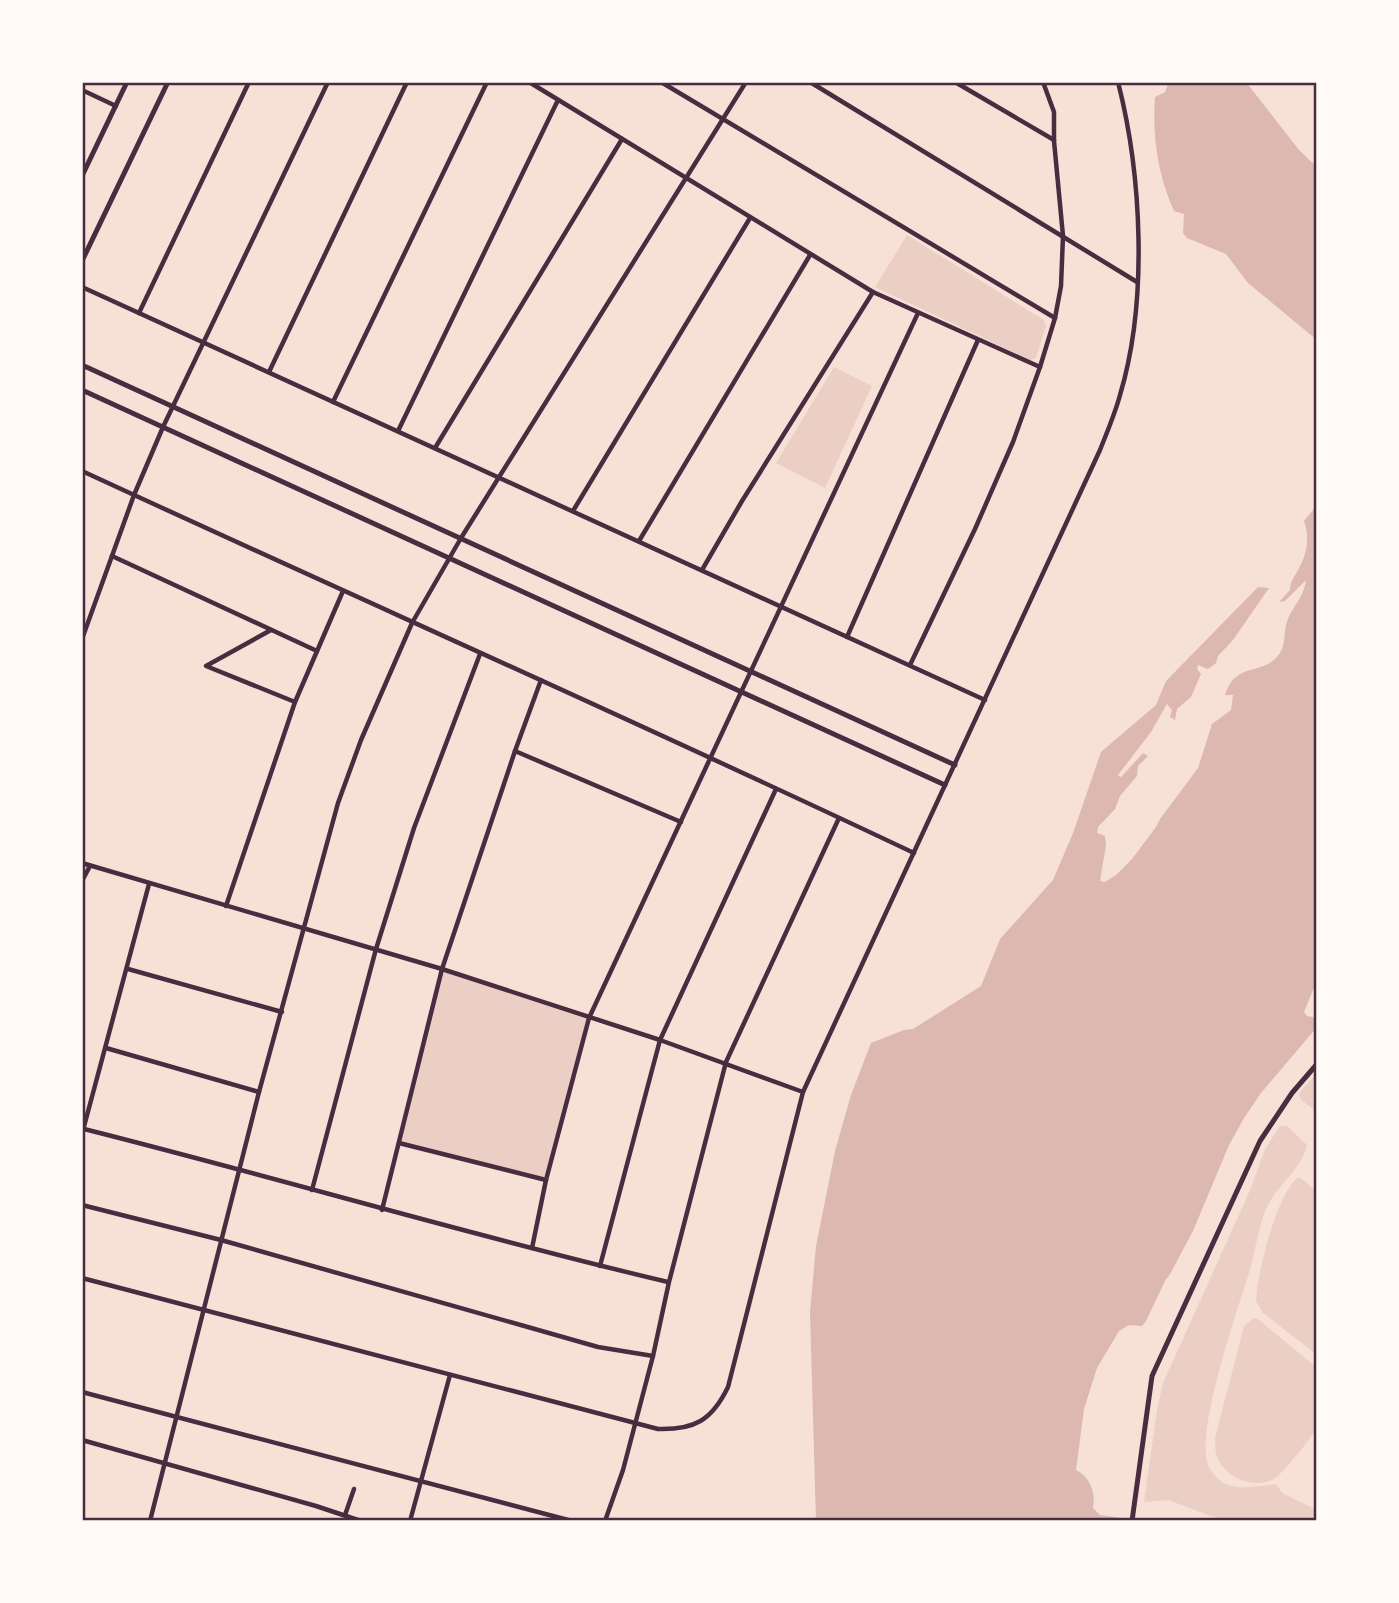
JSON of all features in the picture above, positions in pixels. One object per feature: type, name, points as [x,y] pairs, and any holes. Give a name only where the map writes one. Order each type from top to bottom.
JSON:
[{"type":"street","points":[[82,176],[127,82]]},
{"type":"street","points":[[82,261],[168,82]]},
{"type":"street","points":[[139,313],[249,82]]},
{"type":"street","points":[[82,639],[134,495],[163,427],[328,82]]},
{"type":"street","points":[[269,372],[407,82]]},
{"type":"street","points":[[333,402],[487,82]]},
{"type":"street","points":[[529,82],[873,292],[1040,367]]},
{"type":"street","points":[[661,82],[1055,318]]},
{"type":"street","points":[[150,1521],[259,1092],[338,803],[361,740],[412,623],[461,538],[688,179],[746,82]]},
{"type":"street","points":[[810,82],[1137,282]]},
{"type":"street","points":[[955,82],[1054,141]]},
{"type":"street","points":[[910,666],[1013,442],[1055,318],[1061,286],[1063,236],[1054,112],[1043,82]]},
{"type":"street","points":[[82,1278],[659,1429],[679,1429],[703,1421],[719,1406],[728,1387],[803,1092],[1100,450],[1121,395],[1133,337],[1139,232],[1135,182],[1118,82]]},
{"type":"street","points":[[82,90],[116,106]]},
{"type":"street","points":[[398,431],[558,100]]},
{"type":"street","points":[[435,449],[622,139]]},
{"type":"street","points":[[573,511],[750,218]]},
{"type":"street","points":[[639,541],[810,255]]},
{"type":"street","points":[[82,287],[985,700]]},
{"type":"street","points":[[702,570],[873,292]]},
{"type":"street","points":[[532,1248],[546,1180],[589,1018],[918,313]]},
{"type":"street","points":[[847,637],[978,340]]},
{"type":"street","points":[[82,365],[955,765]]},
{"type":"street","points":[[82,390],[945,785]]},
{"type":"street","points":[[82,471],[914,853]]},
{"type":"street","points":[[112,556],[317,651]]},
{"type":"street","points":[[226,906],[295,702],[343,592]]},
{"type":"street","points":[[271,631],[206,666],[295,702]]},
{"type":"street","points":[[312,1190],[376,949],[414,828],[480,654]]},
{"type":"street","points":[[382,1210],[442,970],[541,680]]},
{"type":"street","points":[[515,751],[681,822]]},
{"type":"street","points":[[600,1266],[660,1040],[776,789]]},
{"type":"street","points":[[605,1521],[623,1470],[726,1062],[839,818]]},
{"type":"street","points":[[82,863],[376,949],[726,1062],[803,1092]]},
{"type":"street","points":[[82,881],[90,866]]},
{"type":"street","points":[[149,884],[83,1132],[241,1169],[382,1210],[669,1282]]},
{"type":"street","points":[[128,969],[282,1012]]},
{"type":"street","points":[[106,1048],[259,1092]]},
{"type":"street","points":[[1132,1519],[1152,1376],[1260,1142],[1292,1093],[1317,1064]]},
{"type":"street","points":[[398,1143],[546,1180]]},
{"type":"street","points":[[82,1205],[221,1240],[598,1347],[653,1356]]},
{"type":"street","points":[[410,1521],[450,1375]]},
{"type":"street","points":[[82,1392],[572,1521]]},
{"type":"street","points":[[82,1440],[361,1521]]},
{"type":"street","points":[[345,1515],[354,1489]]},
{"type":"shaded area","points":[[1169,82],[1246,82],[1299,150],[1317,167],[1317,340],[1248,283],[1226,254],[1187,238],[1183,233],[1184,214],[1174,211],[1168,197],[1155,141],[1155,97],[1165,92]]},
{"type":"shaded area","points":[[907,235],[1044,320],[1046,326],[1036,358],[1030,360],[875,287]]},
{"type":"shaded area","points":[[834,367],[872,386],[825,488],[776,463]]},
{"type":"shaded area","points":[[1317,505],[1317,980],[1304,1012],[1307,1016],[1317,1018],[1317,1027],[1261,1093],[1244,1118],[1229,1145],[1193,1231],[1146,1321],[1142,1326],[1129,1325],[1119,1331],[1097,1368],[1084,1409],[1076,1470],[1091,1486],[1093,1508],[1100,1515],[1141,1521],[816,1521],[810,1312],[816,1246],[835,1151],[851,1095],[871,1043],[913,1029],[981,986],[1000,939],[1053,880],[1073,833],[1101,752],[1156,705],[1166,681],[1258,587],[1269,588],[1233,640],[1218,656],[1216,663],[1208,669],[1198,665],[1197,669],[1201,674],[1191,697],[1177,709],[1175,720],[1170,717],[1172,710],[1167,704],[1151,732],[1118,775],[1121,777],[1143,753],[1148,756],[1138,766],[1137,776],[1120,796],[1115,809],[1098,827],[1097,833],[1105,836],[1106,845],[1100,881],[1105,882],[1116,875],[1132,859],[1198,768],[1212,724],[1231,710],[1233,695],[1225,695],[1234,678],[1268,664],[1282,650],[1288,619],[1303,592],[1306,580],[1285,601],[1279,602],[1290,590],[1291,582],[1304,558],[1307,540],[1304,521]]},
{"type":"shaded area","points":[[442,969],[589,1018],[546,1180],[399,1143]]},
{"type":"shaded area","points":[[1317,1073],[1317,1112],[1301,1100],[1299,1093]]},
{"type":"shaded area","points":[[1280,1126],[1287,1126],[1307,1145],[1300,1162],[1271,1199],[1259,1230],[1250,1270],[1219,1370],[1207,1428],[1206,1451],[1209,1467],[1222,1482],[1239,1487],[1276,1484],[1282,1493],[1317,1510],[1317,1520],[1224,1521],[1168,1500],[1144,1502],[1163,1383],[1251,1188],[1265,1149]]},
{"type":"shaded area","points":[[1299,1177],[1317,1191],[1317,1355],[1263,1313],[1256,1301],[1264,1254],[1276,1215],[1283,1198]]},
{"type":"shaded area","points":[[1254,1318],[1317,1368],[1318,1399],[1316,1428],[1309,1439],[1278,1476],[1257,1483],[1240,1479],[1225,1469],[1219,1462],[1215,1444],[1244,1326]]}]
